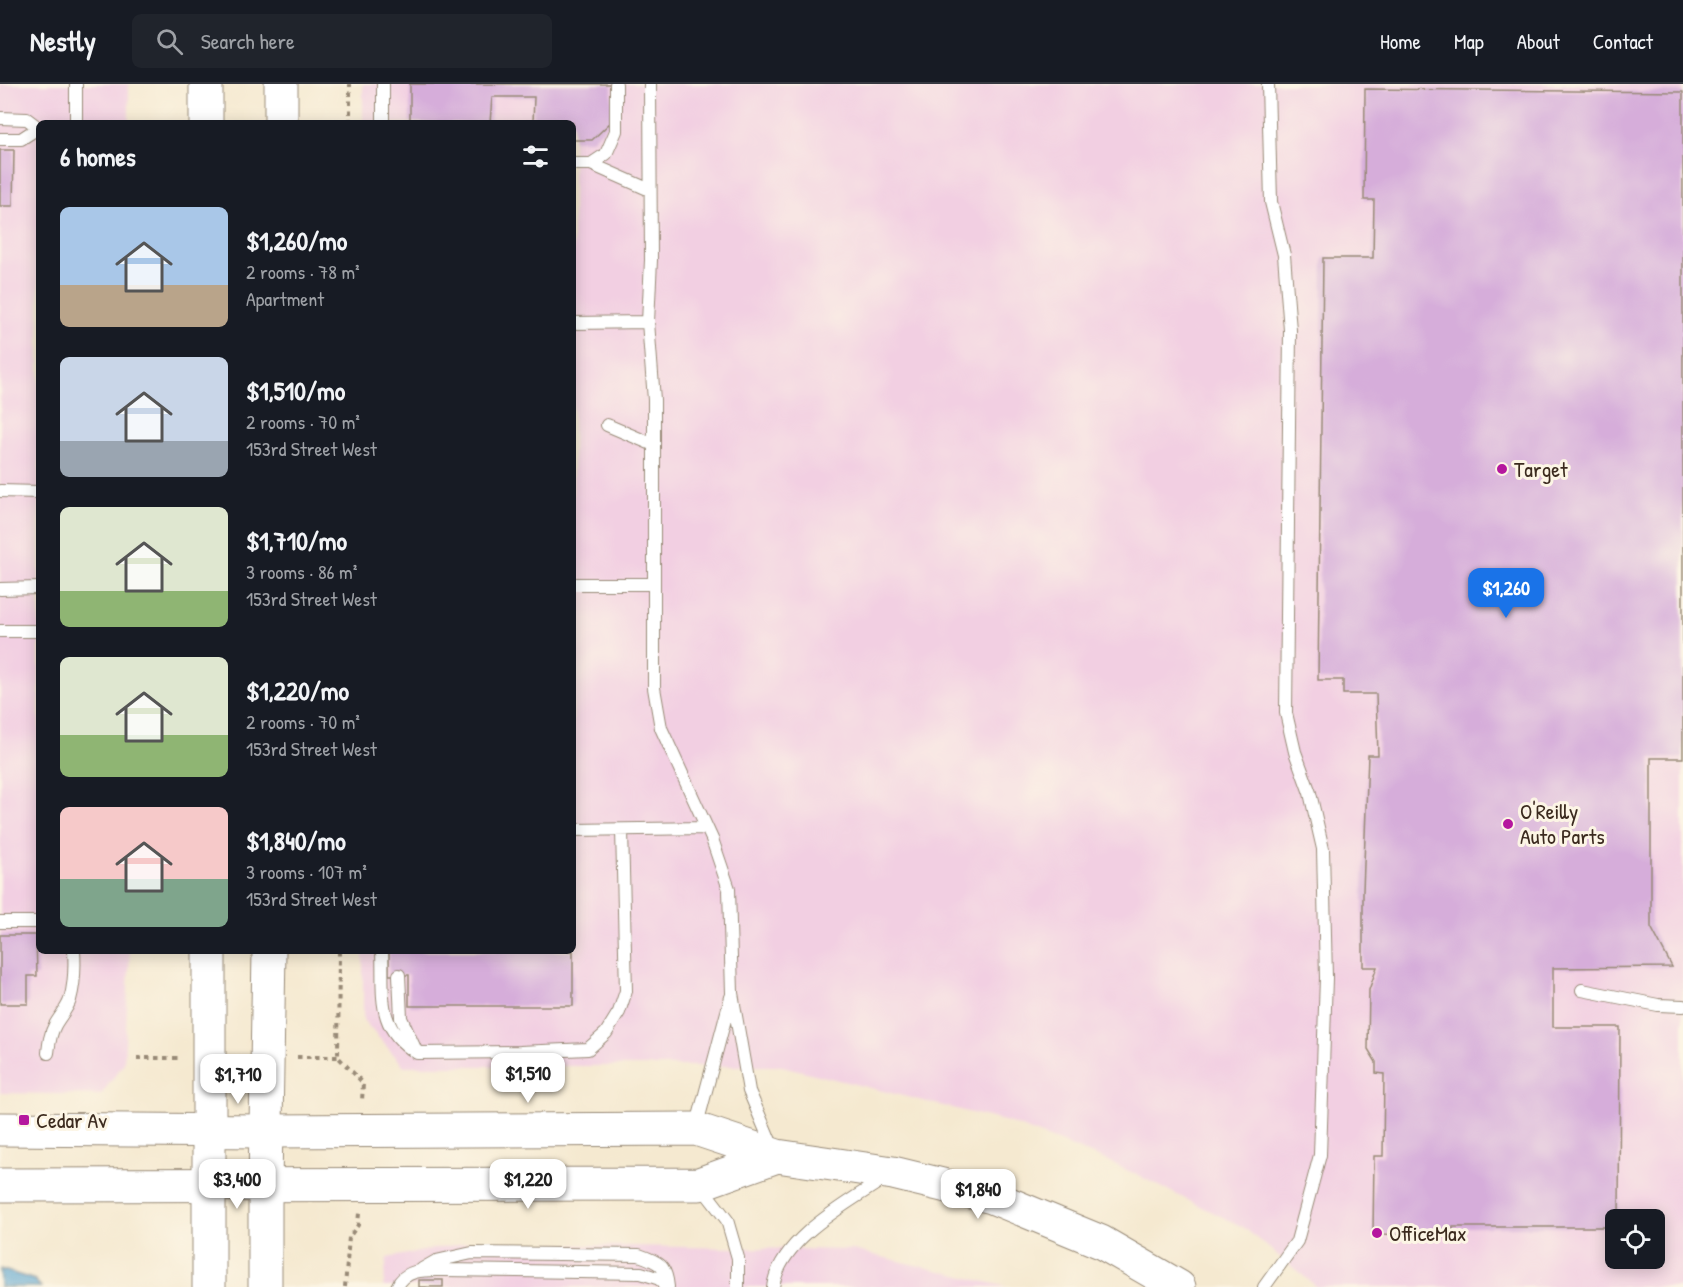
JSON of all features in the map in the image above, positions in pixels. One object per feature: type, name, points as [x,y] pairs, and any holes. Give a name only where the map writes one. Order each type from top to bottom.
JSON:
[{"type":"street","points":[[206,84],[206,120]]},
{"type":"street","points":[[281,84],[281,120]]},
{"type":"street","points":[[209,954],[209,1287]]},
{"type":"street","points":[[265,1287],[269,954]]},
{"type":"street","points":[[0,1129],[266,1131],[696,1129],[777,1156],[892,1173],[992,1197],[1101,1242],[1179,1287]]},
{"type":"street","points":[[0,1185],[699,1184],[777,1156]]},
{"type":"lane","points":[[76,84],[76,120]]},
{"type":"lane","points":[[383,84],[383,120]]},
{"type":"lane","points":[[591,164],[606,154],[616,130],[616,84]]},
{"type":"lane","points":[[650,84],[651,260],[648,322],[654,400],[654,688],[662,728],[707,828],[729,889],[732,993],[749,1091],[777,1156]]},
{"type":"lane","points":[[1264,1287],[1297,1241],[1320,1155],[1326,978],[1323,849],[1310,793],[1295,752],[1286,713],[1290,330],[1284,255],[1270,202],[1268,84]]},
{"type":"lane","points":[[0,118],[27,119],[36,126]]},
{"type":"lane","points":[[0,139],[21,139],[36,129]]},
{"type":"lane","points":[[576,164],[591,164],[650,190]]},
{"type":"lane","points":[[576,323],[648,322]]},
{"type":"lane","points":[[607,425],[654,445]]},
{"type":"lane","points":[[0,491],[36,492]]},
{"type":"lane","points":[[576,584],[654,584]]},
{"type":"lane","points":[[0,589],[36,588]]},
{"type":"lane","points":[[0,631],[36,631]]},
{"type":"lane","points":[[576,830],[707,828]]},
{"type":"lane","points":[[382,954],[384,1014],[402,1044],[417,1053],[588,1049],[606,1033],[619,1012],[626,991],[622,830]]},
{"type":"lane","points":[[0,922],[36,922]]},
{"type":"lane","points":[[48,1053],[49,1039],[54,1025],[63,1014],[70,999],[74,954]]},
{"type":"lane","points":[[399,975],[401,1018],[417,1053]]},
{"type":"lane","points":[[1582,990],[1658,1005],[1683,1006]]},
{"type":"lane","points":[[696,1129],[732,993]]},
{"type":"lane","points":[[773,1287],[780,1266],[798,1242],[834,1213],[892,1173]]},
{"type":"lane","points":[[699,1184],[727,1220],[738,1258],[738,1287]]},
{"type":"lane","points":[[418,1272],[436,1261],[471,1253],[639,1255],[658,1261],[667,1274],[666,1287]]},
{"type":"lane","points":[[397,1287],[400,1280],[408,1274],[418,1272],[484,1270],[641,1272],[660,1279],[666,1287]]},
{"type":"path","points":[[350,84],[350,120]]},
{"type":"shaded area","points":[[0,84],[129,84],[129,120],[36,120],[36,954],[130,954],[124,1063],[101,1095],[0,1093]]},
{"type":"shaded area","points":[[363,84],[1683,84],[1683,1287],[1317,1287],[1243,1227],[1106,1160],[1008,1122],[782,1066],[404,1066],[363,1020],[363,954],[576,954],[576,120],[363,120]]},
{"type":"shaded area","points":[[464,1243],[853,1250],[1007,1287],[383,1287],[387,1258]]},
{"type":"water","points":[[0,1269],[35,1280],[41,1287],[0,1287]]},
{"type":"building","points":[[410,84],[612,84],[612,121],[592,140],[576,140],[576,120],[533,120],[534,97],[492,97],[490,120],[410,120]]},
{"type":"building","name":"Target","points":[[1365,89],[1683,92],[1683,758],[1651,758],[1651,927],[1672,967],[1553,968],[1553,1027],[1620,1027],[1619,1209],[1605,1209],[1605,1227],[1453,1227],[1453,1235],[1373,1234],[1374,1156],[1383,1156],[1384,1074],[1376,1073],[1376,1062],[1368,1049],[1369,990],[1377,967],[1363,967],[1363,891],[1368,755],[1378,755],[1376,694],[1343,694],[1343,680],[1318,680],[1323,258],[1373,258],[1374,200],[1364,200]]},
{"type":"building","points":[[0,150],[14,150],[13,206],[0,206]]},
{"type":"building","points":[[0,935],[36,935],[37,976],[28,976],[28,1004],[0,1004]]},
{"type":"building","points":[[389,954],[573,954],[573,1006],[409,1006],[409,975],[389,975]]},
{"type":"building","points":[[419,1280],[443,1280],[443,1287],[419,1287]]},
{"type":"place","name":"Target","points":[[1502,469]]},
{"type":"place","name":"O'Reilly Auto Parts","points":[[1508,824]]},
{"type":"place","name":"Cedar Av","points":[[24,1120]]},
{"type":"place","name":"OfficeMax","points":[[1377,1233]]}]
